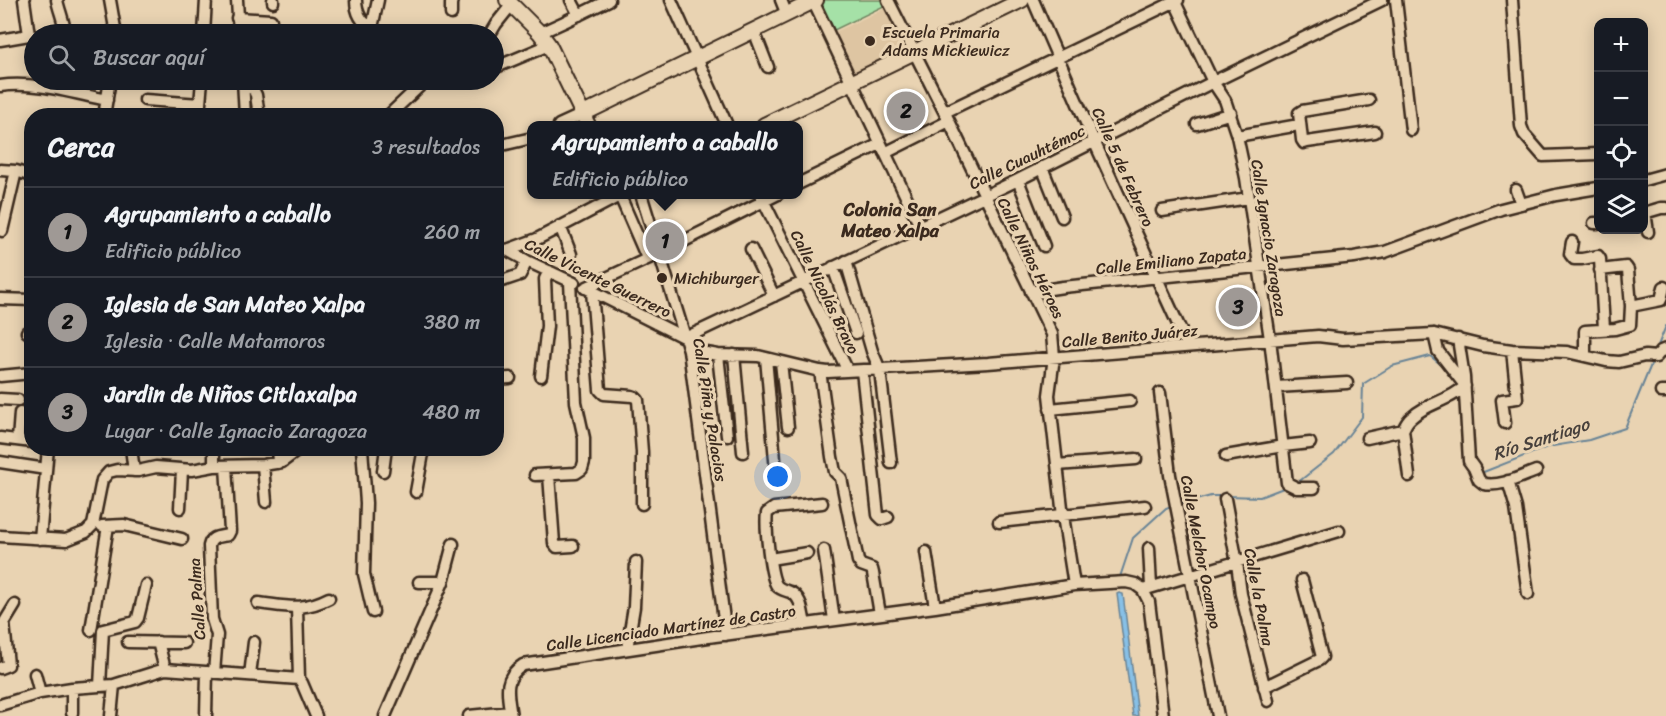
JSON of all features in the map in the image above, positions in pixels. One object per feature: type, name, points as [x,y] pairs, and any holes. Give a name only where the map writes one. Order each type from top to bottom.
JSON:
[{"type":"main road","points":[[774,121],[1022,0]]},
{"type":"main road","points":[[509,2],[549,45],[586,120],[696,58],[815,1]]},
{"type":"street","points":[[24,0],[29,24]]},
{"type":"street","points":[[57,0],[63,24]]},
{"type":"street","points":[[110,0],[114,24]]},
{"type":"street","points":[[205,24],[206,0]]},
{"type":"street","points":[[237,0],[238,24]]},
{"type":"street","points":[[356,0],[356,12],[365,24]]},
{"type":"street","points":[[374,24],[378,0]]},
{"type":"street","points":[[451,14],[452,0]]},
{"type":"street","points":[[571,0],[579,15]]},
{"type":"street","points":[[540,33],[609,0]]},
{"type":"street","points":[[672,0],[725,121]]},
{"type":"street","points":[[781,0],[787,15]]},
{"type":"street","name":"Calle Niños Héroes","points":[[888,0],[1052,333],[1054,357],[1049,396],[1050,408],[1074,585]]},
{"type":"street","name":"Calle 5 de Febrero","points":[[1033,0],[1094,141],[1188,346]]},
{"type":"street","points":[[803,182],[947,117],[1058,57],[1176,0]]},
{"type":"street","name":"Calle Ignacio Zaragoza","points":[[1176,0],[1213,82],[1231,113],[1237,135],[1249,198],[1287,481],[1294,487],[1314,488]]},
{"type":"street","name":"Calle Cuauhtémoc","points":[[685,338],[1018,180],[1382,0]]},
{"type":"street","points":[[1396,0],[1411,130]]},
{"type":"street","points":[[1512,0],[1521,126],[1524,134],[1543,156],[1594,154]]},
{"type":"street","points":[[815,1],[920,226]]},
{"type":"street","points":[[496,24],[509,2]]},
{"type":"street","points":[[237,18],[271,20]]},
{"type":"street","points":[[754,31],[768,67]]},
{"type":"street","points":[[0,40],[24,37]]},
{"type":"street","points":[[504,64],[549,45]]},
{"type":"street","points":[[0,86],[24,85]]},
{"type":"street","points":[[58,90],[106,100]]},
{"type":"street","points":[[105,108],[108,90]]},
{"type":"street","points":[[200,108],[201,90]]},
{"type":"street","points":[[243,90],[245,108]]},
{"type":"street","points":[[254,90],[258,108]]},
{"type":"street","points":[[396,108],[415,90]]},
{"type":"street","points":[[145,100],[189,108]]},
{"type":"street","points":[[1369,100],[1302,111],[1299,113],[1299,125],[1304,142],[1375,132]]},
{"type":"street","points":[[1197,124],[1231,113]]},
{"type":"street","points":[[1237,135],[1299,125]]},
{"type":"street","points":[[504,145],[527,139]]},
{"type":"street","points":[[1042,167],[1062,217]]},
{"type":"street","points":[[0,170],[24,174]]},
{"type":"street","points":[[2,231],[16,171]]},
{"type":"street","points":[[1648,179],[1666,174]]},
{"type":"street","points":[[1018,180],[1044,246]]},
{"type":"street","name":"Calle Emiliano Zapata","points":[[1031,292],[1385,252],[1501,209],[1556,195],[1594,189]]},
{"type":"street","points":[[1516,190],[1521,204]]},
{"type":"street","points":[[1162,211],[1249,198]]},
{"type":"street","points":[[504,248],[537,239],[613,199]]},
{"type":"street","points":[[623,199],[647,258]]},
{"type":"street","name":"Calle Piña y Palacios","points":[[642,199],[689,350],[726,635]]},
{"type":"street","points":[[642,504],[642,452],[638,400],[635,397],[604,394],[600,390],[588,290],[760,199]]},
{"type":"street","name":"Calle Nicolás Bravo","points":[[762,199],[848,371]]},
{"type":"street","points":[[1648,212],[1666,208]]},
{"type":"street","points":[[560,226],[571,254]]},
{"type":"street","points":[[1572,242],[1571,256],[1577,260],[1598,256],[1601,262],[1604,329]]},
{"type":"street","points":[[751,249],[774,296]]},
{"type":"street","name":"Calle Vicente Guerrero","points":[[504,250],[685,338]]},
{"type":"street","points":[[504,280],[519,275],[527,261]]},
{"type":"street","points":[[846,261],[872,351],[880,370],[891,463]]},
{"type":"street","points":[[833,267],[856,333]]},
{"type":"street","points":[[1585,355],[1585,331],[1615,329],[1630,325],[1628,270],[1626,267],[1600,270]]},
{"type":"street","points":[[541,376],[547,326],[545,279],[549,271]]},
{"type":"street","points":[[535,475],[576,473],[582,469],[584,462],[584,438],[576,402],[570,282]]},
{"type":"street","points":[[1631,306],[1661,300],[1664,286]]},
{"type":"street","points":[[0,298],[24,300]]},
{"type":"street","points":[[1434,334],[1438,351],[1462,389]]},
{"type":"street","name":"Calle Benito Juárez","points":[[689,350],[718,355],[766,358],[820,371],[862,371],[1318,336],[1342,339],[1434,334],[1458,339],[1468,344],[1512,350],[1567,352],[1619,362],[1650,356],[1666,349]]},
{"type":"street","points":[[1458,339],[1469,461],[1479,480],[1489,485],[1508,482],[1536,471]]},
{"type":"street","points":[[1505,423],[1502,400],[1517,398],[1512,350]]},
{"type":"street","points":[[718,355],[727,436]]},
{"type":"street","points":[[734,355],[743,452]]},
{"type":"street","points":[[766,358],[776,471]]},
{"type":"street","points":[[781,362],[788,427]]},
{"type":"street","points":[[820,371],[835,472],[841,478],[858,561],[861,565],[872,569],[880,614]]},
{"type":"street","points":[[862,371],[878,515],[882,519],[888,517]]},
{"type":"street","points":[[0,376],[24,374]]},
{"type":"street","points":[[504,378],[510,378]]},
{"type":"street","points":[[1276,387],[1347,383]]},
{"type":"street","points":[[1409,476],[1403,430],[1410,419],[1462,389]]},
{"type":"street","name":"Calle Melchor Ocampo","points":[[1160,393],[1170,475],[1218,716]]},
{"type":"street","points":[[0,399],[18,400]]},
{"type":"street","points":[[1050,408],[1130,401]]},
{"type":"street","points":[[18,440],[20,413]]},
{"type":"street","points":[[1367,438],[1403,430]]},
{"type":"street","points":[[0,438],[24,441]]},
{"type":"street","points":[[1226,456],[1310,443]]},
{"type":"street","points":[[40,539],[47,456]]},
{"type":"street","points":[[131,456],[134,471]]},
{"type":"street","points":[[213,466],[214,456]]},
{"type":"street","points":[[266,502],[270,464],[274,456]]},
{"type":"street","points":[[0,536],[66,540],[86,532],[93,525],[102,480],[109,472],[156,467],[182,470],[213,466],[270,464],[286,456]]},
{"type":"street","points":[[363,456],[366,503],[364,574],[373,612]]},
{"type":"street","points":[[383,471],[385,456]]},
{"type":"street","points":[[416,492],[423,456]]},
{"type":"street","points":[[1057,465],[1136,459]]},
{"type":"street","points":[[0,462],[46,469]]},
{"type":"street","name":"Calle Palma","points":[[210,673],[217,635],[212,619],[209,546],[210,541],[214,538],[228,535],[230,531],[226,466]]},
{"type":"street","points":[[180,508],[182,470]]},
{"type":"street","points":[[549,475],[554,543],[557,546],[573,546]]},
{"type":"street","points":[[1508,482],[1516,508],[1528,594]]},
{"type":"street","name":"Calle la Palma","points":[[1225,499],[1241,594],[1268,701]]},
{"type":"street","points":[[805,624],[800,600],[793,593],[780,589],[775,584],[766,520],[767,513],[774,508],[822,503]]},
{"type":"street","points":[[999,522],[1145,506]]},
{"type":"street","points":[[93,525],[124,525],[183,539]]},
{"type":"street","points":[[91,630],[108,526]]},
{"type":"street","points":[[1147,589],[1339,531]]},
{"type":"street","points":[[385,716],[443,582],[453,544]]},
{"type":"street","points":[[1149,548],[1147,589],[1163,716]]},
{"type":"street","points":[[824,550],[834,620]]},
{"type":"street","points":[[926,552],[935,607]]},
{"type":"street","points":[[770,559],[807,553]]},
{"type":"street","points":[[627,649],[634,607],[636,561]]},
{"type":"street","points":[[1264,687],[1322,657],[1302,580]]},
{"type":"street","points":[[419,582],[443,582]]},
{"type":"street","name":"Calle Licenciado Martínez de Castro","points":[[510,714],[509,680],[514,670],[523,665],[1074,585],[1126,582],[1147,589]]},
{"type":"street","points":[[100,686],[102,633],[105,628],[135,622],[146,585]]},
{"type":"street","points":[[258,603],[297,608],[315,605],[329,598]]},
{"type":"street","points":[[0,669],[8,665],[4,623],[15,605]]},
{"type":"street","points":[[297,608],[299,679],[316,716]]},
{"type":"street","points":[[128,642],[184,643]]},
{"type":"street","points":[[158,642],[165,669]]},
{"type":"street","points":[[250,675],[254,642]]},
{"type":"street","points":[[0,705],[40,693],[114,685],[165,669],[299,679]]},
{"type":"street","points":[[207,716],[210,673]]},
{"type":"street","points":[[34,674],[40,693]]},
{"type":"street","points":[[111,716],[114,685]]},
{"type":"street","points":[[72,688],[72,713]]},
{"type":"street","points":[[469,716],[510,714]]},
{"type":"shaded area","name":"Escuela Primaria Adams Mickiewicz","points":[[890,6],[909,48],[851,76],[831,34]]},
{"type":"green space","points":[[824,0],[886,0],[888,4],[830,32],[816,4]]},
{"type":"water","points":[[1117,594],[1123,594],[1138,716],[1133,716]]},
{"type":"waterway","name":"Río Santiago","points":[[1657,348],[1666,326]]},
{"type":"waterway","name":"Río Santiago","points":[[1297,483],[1334,454],[1362,417],[1363,384],[1392,366],[1430,356],[1443,366]]},
{"type":"waterway","name":"Río Santiago","points":[[1481,473],[1547,447],[1589,440],[1625,428],[1653,360]]},
{"type":"waterway","name":"Río Santiago","points":[[1228,496],[1260,497],[1286,487]]},
{"type":"waterway","name":"Río Santiago","points":[[1181,504],[1211,496],[1222,496]]},
{"type":"waterway","name":"Río Santiago","points":[[1119,580],[1133,538],[1166,508],[1172,506]]},
{"type":"place","name":"Escuela Primaria Adams Mickiewicz","points":[[870,41]]},
{"type":"place","name":"Iglesia de San Mateo Xalpa","points":[[906,111]]},
{"type":"place","name":"Agrupamiento a caballo","points":[[665,241]]},
{"type":"place","name":"Michiburger","points":[[662,278]]},
{"type":"place","name":"Jardin de Niños Citlaxalpa","points":[[1238,307]]},
{"type":"district","name":"Colonia San Mateo Xalpa","points":[[890,220]]}]
